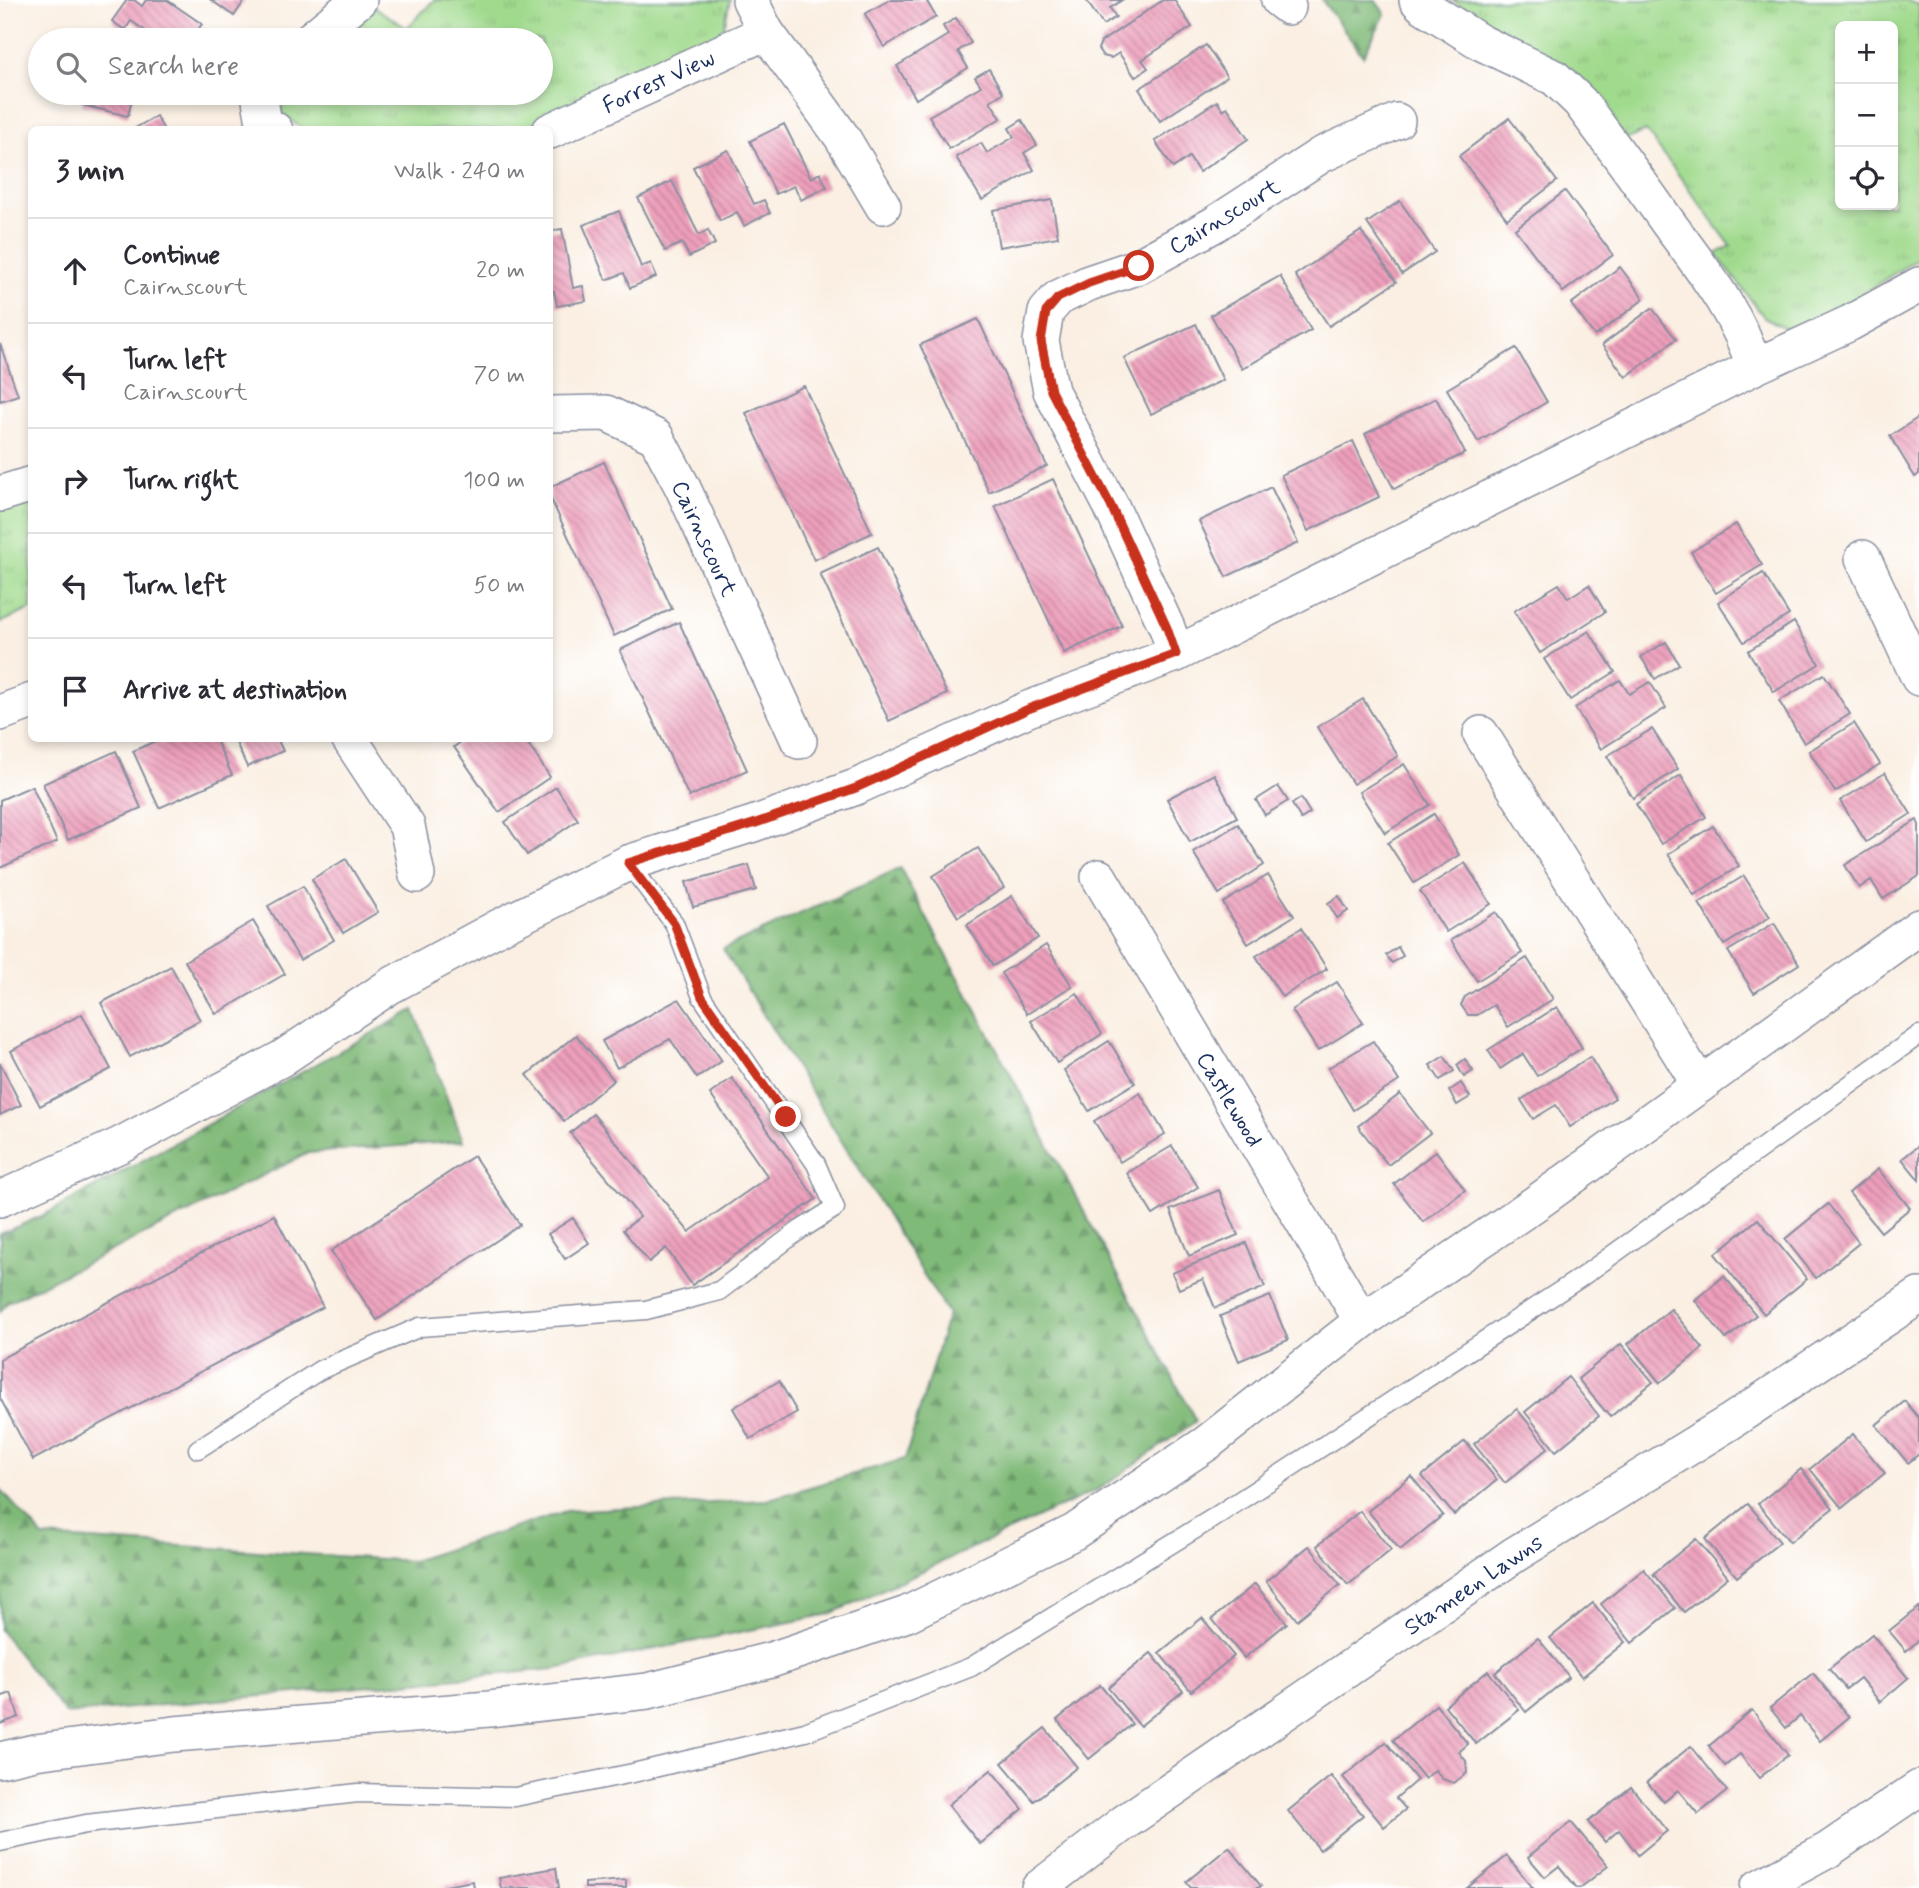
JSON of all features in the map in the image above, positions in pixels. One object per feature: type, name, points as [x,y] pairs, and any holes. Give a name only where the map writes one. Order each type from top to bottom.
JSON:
[{"type":"street","points":[[325,28],[359,0]]},
{"type":"street","points":[[750,0],[766,32],[842,137],[883,206]]},
{"type":"street","points":[[1417,0],[1480,41],[1555,78],[1580,102],[1734,317],[1748,346],[1754,367]]},
{"type":"street","name":"Forrest View","points":[[553,130],[766,32]]},
{"type":"street","points":[[261,105],[264,123],[269,126]]},
{"type":"street","name":"Cairnscourt","points":[[1176,654],[1167,628],[1111,506],[1051,391],[1041,341],[1046,312],[1058,298],[1089,283],[1139,266],[1215,224],[1321,155],[1397,121]]},
{"type":"street","points":[[0,1199],[120,1145],[282,1059],[390,986],[501,926],[628,863],[856,788],[1028,709],[1176,654],[1754,367],[1850,323],[1919,285]]},
{"type":"street","name":"Cairnscourt","points":[[553,414],[606,413],[656,437],[682,486],[799,741]]},
{"type":"street","points":[[0,494],[28,485]]},
{"type":"street","points":[[1863,558],[1917,669]]},
{"type":"street","points":[[0,713],[28,702]]},
{"type":"street","points":[[1481,734],[1700,1085]]},
{"type":"street","points":[[352,742],[408,826],[417,875]]},
{"type":"street","name":"Castlewood","points":[[1099,877],[1362,1321]]},
{"type":"street","points":[[0,1760],[35,1752],[174,1734],[489,1709],[648,1691],[771,1660],[906,1614],[1074,1532],[1207,1443],[1362,1321],[1536,1203],[1919,927]]},
{"type":"street","name":"Stameen Lawns","points":[[1039,1888],[1125,1822],[1514,1555],[1730,1422],[1919,1296]]},
{"type":"street","points":[[1758,1888],[1828,1850],[1919,1788]]},
{"type":"lane","points":[[198,1449],[320,1370],[420,1328],[646,1310],[719,1291],[797,1232],[835,1208],[816,1164],[702,997],[674,923],[628,863]]},
{"type":"lane","points":[[0,1842],[86,1824],[358,1793],[515,1797],[633,1773],[805,1732],[971,1667],[1210,1520],[1580,1278],[1919,1035]]},
{"type":"green space","points":[[434,0],[730,0],[724,27],[711,40],[551,119],[526,126],[299,126],[282,114],[281,105],[553,105],[553,28],[407,28]]},
{"type":"green space","points":[[1322,0],[1375,0],[1385,14],[1363,56]]},
{"type":"green space","points":[[1452,0],[1905,0],[1919,5],[1919,258],[1795,333],[1764,317],[1716,254],[1731,246],[1646,131],[1627,139],[1558,65]]},
{"type":"green space","points":[[371,5],[407,28],[347,28]]},
{"type":"green space","points":[[28,501],[28,610],[0,623],[0,510]]},
{"type":"green space","points":[[900,868],[1196,1421],[1103,1487],[830,1614],[555,1669],[66,1714],[0,1630],[0,1489],[43,1537],[412,1561],[566,1511],[766,1500],[905,1459],[948,1314],[723,949]]},
{"type":"green space","points":[[414,1010],[463,1141],[308,1153],[8,1302],[0,1312],[0,1234],[44,1215]]},
{"type":"building","points":[[127,0],[134,0],[142,6],[146,0],[167,0],[202,24],[199,28],[141,28],[131,21],[126,28],[122,28],[112,21]]},
{"type":"building","points":[[211,0],[245,0],[234,16]]},
{"type":"building","points":[[889,0],[926,0],[936,17],[884,47],[865,14]]},
{"type":"building","points":[[1086,0],[1122,0],[1110,8],[1116,17],[1103,25]]},
{"type":"building","points":[[1163,0],[1174,0],[1192,27],[1142,60],[1148,68],[1135,77],[1119,53],[1111,58],[1103,56],[1098,49],[1101,42]]},
{"type":"building","points":[[956,18],[971,43],[958,51],[968,68],[916,99],[897,66],[948,35],[943,26]]},
{"type":"building","points":[[1206,45],[1227,77],[1160,121],[1139,89]]},
{"type":"building","points":[[989,69],[1003,93],[990,101],[1001,118],[949,149],[929,116],[981,86],[975,77]]},
{"type":"building","points":[[1217,101],[1223,110],[1227,107],[1248,139],[1199,172],[1189,157],[1173,168],[1155,141]]},
{"type":"building","points":[[82,105],[131,105],[128,116]]},
{"type":"building","points":[[156,116],[162,126],[139,126]]},
{"type":"building","points":[[1509,118],[1557,181],[1507,219],[1459,156]]},
{"type":"building","points":[[1022,120],[1037,145],[1024,153],[1034,170],[982,200],[956,157],[981,143],[987,153],[1014,137],[1009,128]]},
{"type":"building","points":[[784,124],[811,178],[820,173],[827,187],[801,200],[794,186],[776,194],[750,141]]},
{"type":"building","points":[[728,150],[754,204],[764,200],[770,213],[744,226],[737,212],[720,221],[693,167]]},
{"type":"building","points":[[672,181],[699,235],[708,230],[715,244],[689,257],[682,243],[665,251],[638,198]]},
{"type":"building","points":[[1565,191],[1613,255],[1563,292],[1515,229]]},
{"type":"building","points":[[1052,200],[1058,237],[999,247],[993,210]]},
{"type":"building","points":[[1400,201],[1435,252],[1402,274],[1367,223]]},
{"type":"building","points":[[619,211],[641,267],[651,263],[656,277],[630,288],[624,273],[606,280],[583,225]]},
{"type":"building","points":[[562,229],[573,288],[583,286],[586,301],[557,306],[553,291],[553,230]]},
{"type":"building","points":[[1361,231],[1396,282],[1329,326],[1295,275]]},
{"type":"building","points":[[1620,267],[1644,299],[1595,336],[1571,304]]},
{"type":"building","points":[[1280,276],[1311,330],[1242,369],[1211,315]]},
{"type":"building","points":[[1652,308],[1676,339],[1626,377],[1602,345]]},
{"type":"building","points":[[978,319],[1047,466],[989,492],[920,345]]},
{"type":"building","points":[[1196,324],[1223,380],[1151,414],[1124,358]]},
{"type":"building","points":[[0,344],[18,395],[0,401]]},
{"type":"building","points":[[1516,348],[1547,402],[1478,442],[1447,389]]},
{"type":"building","points":[[804,386],[872,533],[814,560],[746,413]]},
{"type":"building","points":[[1436,398],[1465,453],[1394,489],[1365,434]]},
{"type":"building","points":[[1919,417],[1919,474],[1915,477],[1890,436]]},
{"type":"building","points":[[1353,441],[1379,497],[1308,531],[1281,475]]},
{"type":"building","points":[[604,462],[672,609],[614,636],[553,504],[553,486]]},
{"type":"building","points":[[1053,479],[1122,626],[1064,653],[995,506]]},
{"type":"building","points":[[1271,487],[1298,543],[1226,577],[1199,521]]},
{"type":"building","points":[[1736,524],[1762,565],[1716,593],[1691,552]]},
{"type":"building","points":[[878,547],[947,694],[889,721],[820,574]]},
{"type":"building","points":[[1763,573],[1789,615],[1744,642],[1718,602]]},
{"type":"building","points":[[1559,584],[1568,598],[1589,585],[1605,612],[1540,653],[1514,611]]},
{"type":"building","points":[[679,622],[747,770],[689,797],[620,650]]},
{"type":"building","points":[[1794,622],[1819,664],[1774,692],[1748,651]]},
{"type":"building","points":[[1589,631],[1615,672],[1570,700],[1544,659]]},
{"type":"building","points":[[1666,642],[1679,664],[1655,679],[1641,657]]},
{"type":"building","points":[[1824,674],[1850,714],[1804,743],[1779,701]]},
{"type":"building","points":[[1620,680],[1629,694],[1650,682],[1666,708],[1601,749],[1575,708]]},
{"type":"building","points":[[1363,699],[1398,756],[1353,784],[1317,727]]},
{"type":"building","points":[[1854,723],[1880,764],[1835,792],[1809,751]]},
{"type":"building","points":[[1652,729],[1678,769],[1633,798],[1607,756]]},
{"type":"building","points":[[153,742],[217,742],[232,775],[159,808],[133,751]]},
{"type":"building","points":[[236,742],[279,742],[283,751],[247,767]]},
{"type":"building","points":[[461,742],[527,742],[550,777],[499,812],[454,747]]},
{"type":"building","points":[[116,751],[141,808],[68,840],[43,784]]},
{"type":"building","points":[[1404,764],[1430,805],[1385,833],[1359,792]]},
{"type":"building","points":[[1885,773],[1911,814],[1866,842],[1840,801]]},
{"type":"building","points":[[1214,774],[1237,817],[1190,842],[1167,799]]},
{"type":"building","points":[[1681,775],[1706,817],[1661,844],[1636,804]]},
{"type":"building","points":[[32,786],[57,842],[0,868],[0,800]]},
{"type":"building","points":[[1278,786],[1288,801],[1265,815],[1256,800]]},
{"type":"building","points":[[556,787],[578,820],[527,855],[505,822]]},
{"type":"building","points":[[1301,798],[1310,813],[1301,819],[1292,804]]},
{"type":"building","points":[[1434,814],[1459,855],[1414,883],[1388,843]]},
{"type":"building","points":[[1917,820],[1919,876],[1883,899],[1871,880],[1859,888],[1845,865]]},
{"type":"building","points":[[1238,824],[1264,865],[1219,894],[1193,852]]},
{"type":"building","points":[[1713,826],[1739,866],[1694,895],[1668,854]]},
{"type":"building","points":[[978,848],[1004,888],[958,917],[933,876]]},
{"type":"building","points":[[346,859],[378,912],[343,933],[312,879]]},
{"type":"building","points":[[1465,863],[1491,904],[1446,932],[1420,891]]},
{"type":"building","points":[[749,865],[756,890],[693,907],[686,882]]},
{"type":"building","points":[[1268,875],[1294,916],[1248,944],[1223,903]]},
{"type":"building","points":[[1744,876],[1770,917],[1724,945],[1699,903]]},
{"type":"building","points":[[303,886],[334,940],[300,960],[268,906]]},
{"type":"building","points":[[1012,896],[1038,938],[993,966],[967,925]]},
{"type":"building","points":[[1339,896],[1348,911],[1337,918],[1328,903]]},
{"type":"building","points":[[1496,912],[1522,953],[1477,981],[1451,940]]},
{"type":"building","points":[[253,921],[285,974],[216,1014],[185,961]]},
{"type":"building","points":[[1774,923],[1799,964],[1754,993],[1728,951]]},
{"type":"building","points":[[1301,928],[1327,969],[1282,997],[1256,956]]},
{"type":"building","points":[[1046,945],[1072,986],[1027,1014],[1001,973]]},
{"type":"building","points":[[1398,947],[1403,956],[1392,963],[1386,955]]},
{"type":"building","points":[[1527,958],[1553,999],[1508,1027],[1494,1005],[1477,1015],[1468,1015],[1461,1005],[1465,997]]},
{"type":"building","points":[[171,966],[200,1020],[130,1057],[101,1003]]},
{"type":"building","points":[[1337,982],[1363,1023],[1318,1051],[1292,1010]]},
{"type":"building","points":[[1077,993],[1102,1034],[1057,1063],[1031,1021]]},
{"type":"building","points":[[679,999],[722,1061],[697,1078],[670,1039],[617,1068],[602,1041]]},
{"type":"building","points":[[1557,1007],[1582,1048],[1537,1076],[1523,1054],[1500,1069],[1488,1050]]},
{"type":"building","points":[[82,1014],[111,1069],[40,1106],[11,1051]]},
{"type":"building","points":[[576,1035],[614,1080],[564,1121],[527,1075]]},
{"type":"building","points":[[1109,1041],[1135,1083],[1089,1111],[1064,1070]]},
{"type":"building","points":[[1373,1041],[1399,1081],[1353,1110],[1328,1068]]},
{"type":"building","points":[[1444,1056],[1454,1071],[1440,1080],[1430,1065]]},
{"type":"building","points":[[1590,1057],[1615,1098],[1570,1127],[1556,1105],[1533,1119],[1521,1100]]},
{"type":"building","points":[[1465,1059],[1473,1071],[1464,1077],[1457,1065]]},
{"type":"building","points":[[0,1063],[21,1105],[0,1115]]},
{"type":"building","points":[[732,1078],[816,1199],[692,1285],[666,1248],[649,1262],[623,1230],[640,1217],[570,1133],[593,1114],[689,1232],[768,1177],[710,1094]]},
{"type":"building","points":[[1461,1083],[1470,1097],[1457,1105],[1449,1091]]},
{"type":"building","points":[[1140,1093],[1165,1134],[1120,1162],[1094,1121]]},
{"type":"building","points":[[1400,1094],[1430,1133],[1388,1165],[1358,1126]]},
{"type":"building","points":[[1919,1145],[1919,1180],[1902,1159]]},
{"type":"building","points":[[1172,1146],[1198,1187],[1153,1215],[1127,1173]]},
{"type":"building","points":[[1436,1151],[1465,1190],[1423,1222],[1394,1184]]},
{"type":"building","points":[[474,1156],[520,1225],[377,1320],[331,1251]]},
{"type":"building","points":[[1878,1169],[1910,1208],[1881,1232],[1849,1193]]},
{"type":"building","points":[[1219,1190],[1238,1235],[1189,1256],[1170,1210]]},
{"type":"building","points":[[1828,1204],[1859,1243],[1816,1278],[1785,1239]]},
{"type":"building","points":[[274,1215],[323,1307],[33,1460],[0,1398],[0,1359]]},
{"type":"building","points":[[573,1218],[589,1243],[565,1259],[548,1234]]},
{"type":"building","points":[[1758,1219],[1807,1279],[1764,1314],[1715,1254]]},
{"type":"building","points":[[1246,1243],[1265,1287],[1215,1308],[1203,1279],[1179,1289],[1172,1273]]},
{"type":"building","points":[[1724,1276],[1756,1315],[1726,1339],[1695,1300]]},
{"type":"building","points":[[1270,1296],[1288,1340],[1239,1361],[1220,1316]]},
{"type":"building","points":[[1671,1309],[1703,1348],[1660,1383],[1628,1344]]},
{"type":"building","points":[[1621,1344],[1653,1382],[1610,1417],[1578,1379]]},
{"type":"building","points":[[1568,1377],[1599,1416],[1556,1451],[1525,1412]]},
{"type":"building","points":[[779,1381],[797,1412],[750,1439],[733,1408]]},
{"type":"building","points":[[1905,1401],[1919,1418],[1919,1454],[1908,1463],[1876,1425]]},
{"type":"building","points":[[1517,1409],[1548,1448],[1505,1483],[1474,1444]]},
{"type":"building","points":[[1853,1434],[1885,1473],[1842,1508],[1810,1469]]},
{"type":"building","points":[[1465,1441],[1497,1480],[1454,1515],[1422,1476]]},
{"type":"building","points":[[1801,1469],[1833,1508],[1790,1542],[1758,1504]]},
{"type":"building","points":[[1411,1476],[1443,1515],[1400,1550],[1368,1511]]},
{"type":"building","points":[[1748,1504],[1780,1542],[1737,1577],[1705,1539]]},
{"type":"building","points":[[1360,1511],[1391,1550],[1348,1585],[1317,1546]]},
{"type":"building","points":[[1696,1539],[1728,1577],[1684,1612],[1653,1574]]},
{"type":"building","points":[[1309,1546],[1340,1585],[1297,1620],[1266,1581]]},
{"type":"building","points":[[1644,1569],[1675,1608],[1632,1643],[1601,1604]]},
{"type":"building","points":[[1255,1584],[1287,1623],[1244,1658],[1212,1619]]},
{"type":"building","points":[[1593,1603],[1625,1642],[1582,1677],[1550,1638]]},
{"type":"building","points":[[1919,1607],[1919,1640],[1906,1651],[1889,1631]]},
{"type":"building","points":[[1202,1618],[1234,1656],[1191,1691],[1159,1653]]},
{"type":"building","points":[[1872,1634],[1908,1678],[1880,1702],[1860,1678],[1846,1689],[1829,1669]]},
{"type":"building","points":[[1538,1638],[1569,1677],[1526,1712],[1495,1673]]},
{"type":"building","points":[[1151,1653],[1183,1691],[1140,1726],[1108,1688]]},
{"type":"building","points":[[1488,1671],[1519,1710],[1476,1744],[1445,1706]]},
{"type":"building","points":[[1813,1673],[1849,1717],[1820,1741],[1800,1716],[1786,1728],[1770,1708]]},
{"type":"building","points":[[1100,1685],[1132,1724],[1089,1759],[1057,1720]]},
{"type":"building","points":[[11,1693],[19,1717],[0,1724],[0,1697]]},
{"type":"building","points":[[1436,1705],[1468,1744],[1459,1752],[1466,1761],[1467,1773],[1454,1783],[1442,1779],[1435,1770],[1425,1779],[1393,1740]]},
{"type":"building","points":[[1752,1710],[1788,1755],[1759,1778],[1740,1754],[1725,1766],[1709,1746]]},
{"type":"building","points":[[1045,1728],[1077,1767],[1034,1801],[1002,1763]]},
{"type":"building","points":[[1386,1742],[1417,1780],[1396,1798],[1406,1809],[1384,1827],[1343,1777]]},
{"type":"building","points":[[1691,1746],[1727,1791],[1698,1814],[1678,1790],[1664,1802],[1647,1782]]},
{"type":"building","points":[[991,1770],[1023,1809],[980,1844],[948,1805]]},
{"type":"building","points":[[1331,1776],[1363,1815],[1320,1850],[1288,1811]]},
{"type":"building","points":[[1631,1787],[1667,1831],[1638,1855],[1619,1830],[1605,1842],[1588,1822]]},
{"type":"building","points":[[1571,1822],[1608,1866],[1580,1888],[1577,1888],[1559,1866],[1545,1877],[1528,1857]]},
{"type":"building","points":[[1229,1847],[1261,1886],[1191,1888],[1186,1882]]},
{"type":"building","points":[[1507,1856],[1533,1888],[1467,1888]]},
{"type":"building","points":[[556,1868],[559,1888],[501,1888],[499,1878]]},
{"type":"building","points":[[626,1880],[626,1888],[585,1888],[585,1883]]},
{"type":"building","points":[[473,1881],[474,1888],[439,1888],[439,1887]]},
{"type":"route","points":[[786,1117],[702,997],[674,923],[628,863],[856,788],[1028,709],[1176,654],[1167,628],[1111,506],[1051,391],[1041,341],[1046,312],[1058,298],[1089,283],[1139,266]]}]
